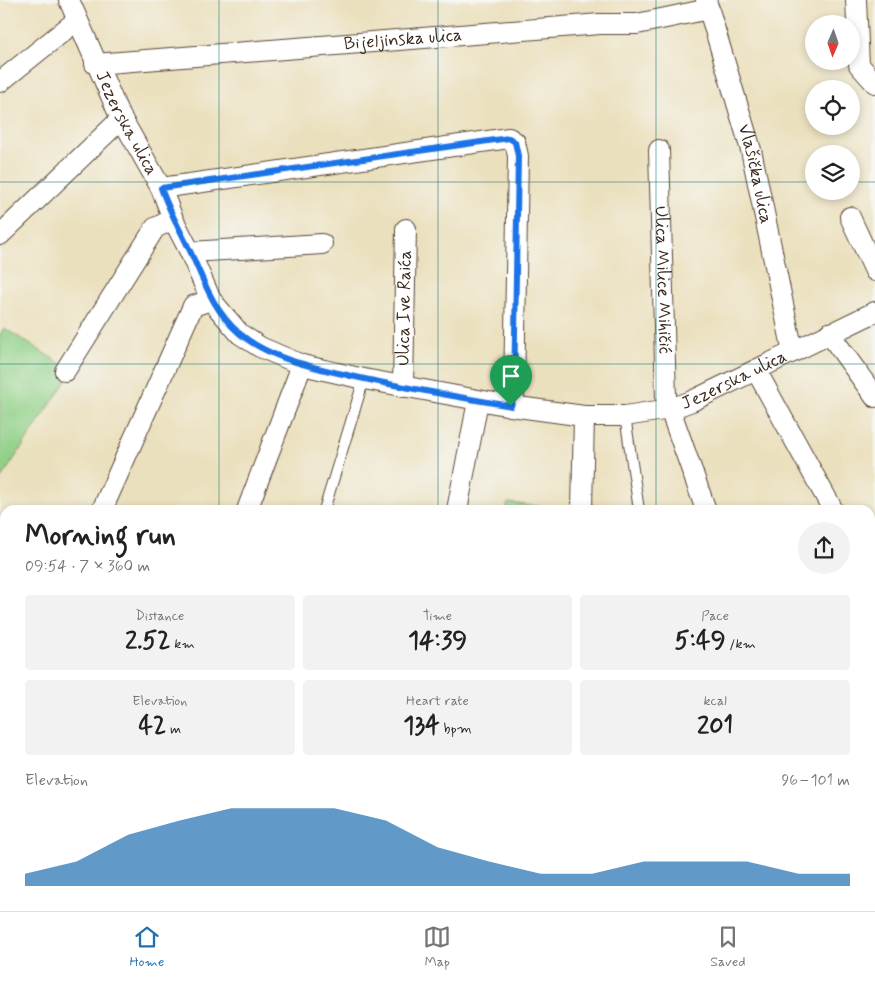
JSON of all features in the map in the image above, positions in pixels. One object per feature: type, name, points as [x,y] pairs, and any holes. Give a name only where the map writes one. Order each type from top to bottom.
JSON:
[{"type":"street","name":"Jezerska ulica","points":[[69,0],[76,21],[121,119],[161,188],[173,219],[211,300],[240,334],[260,347],[302,365],[478,401],[584,416],[625,416],[670,409],[756,370],[829,333],[873,317]]},
{"type":"street","points":[[856,0],[859,65],[875,83]]},
{"type":"street","name":"Bijeljinska ulica","points":[[95,64],[600,24],[637,24],[708,4]]},
{"type":"street","name":"Vlašička ulica","points":[[708,4],[751,150],[793,352]]},
{"type":"street","points":[[0,82],[76,21]]},
{"type":"street","points":[[0,235],[121,119]]},
{"type":"street","points":[[161,188],[509,138],[515,142],[518,156],[514,394],[511,406]]},
{"type":"street","name":"Ulica Milice Mihičić","points":[[659,150],[666,398],[704,505]]},
{"type":"street","points":[[850,217],[875,271]]},
{"type":"street","points":[[65,372],[155,228],[173,219]]},
{"type":"street","name":"Ulica Ive Raića","points":[[403,387],[406,229]]},
{"type":"street","points":[[190,252],[322,244]]},
{"type":"street","points":[[104,505],[193,306],[211,300]]},
{"type":"street","points":[[829,333],[875,397]]},
{"type":"street","points":[[249,505],[302,365]]},
{"type":"street","points":[[756,370],[830,505]]},
{"type":"street","points":[[458,505],[478,401]]},
{"type":"street","points":[[582,505],[584,416]]},
{"type":"lane","points":[[326,505],[364,379]]},
{"type":"lane","points":[[625,416],[638,505]]},
{"type":"green space","points":[[4,328],[63,365],[68,378],[0,480],[0,334]]},
{"type":"green space","points":[[508,503],[527,505],[507,505]]},
{"type":"route","points":[[509,138],[515,142],[518,156],[514,394],[511,406],[403,387],[302,365],[260,347],[240,334],[211,300],[173,219],[161,188],[509,138]]}]
